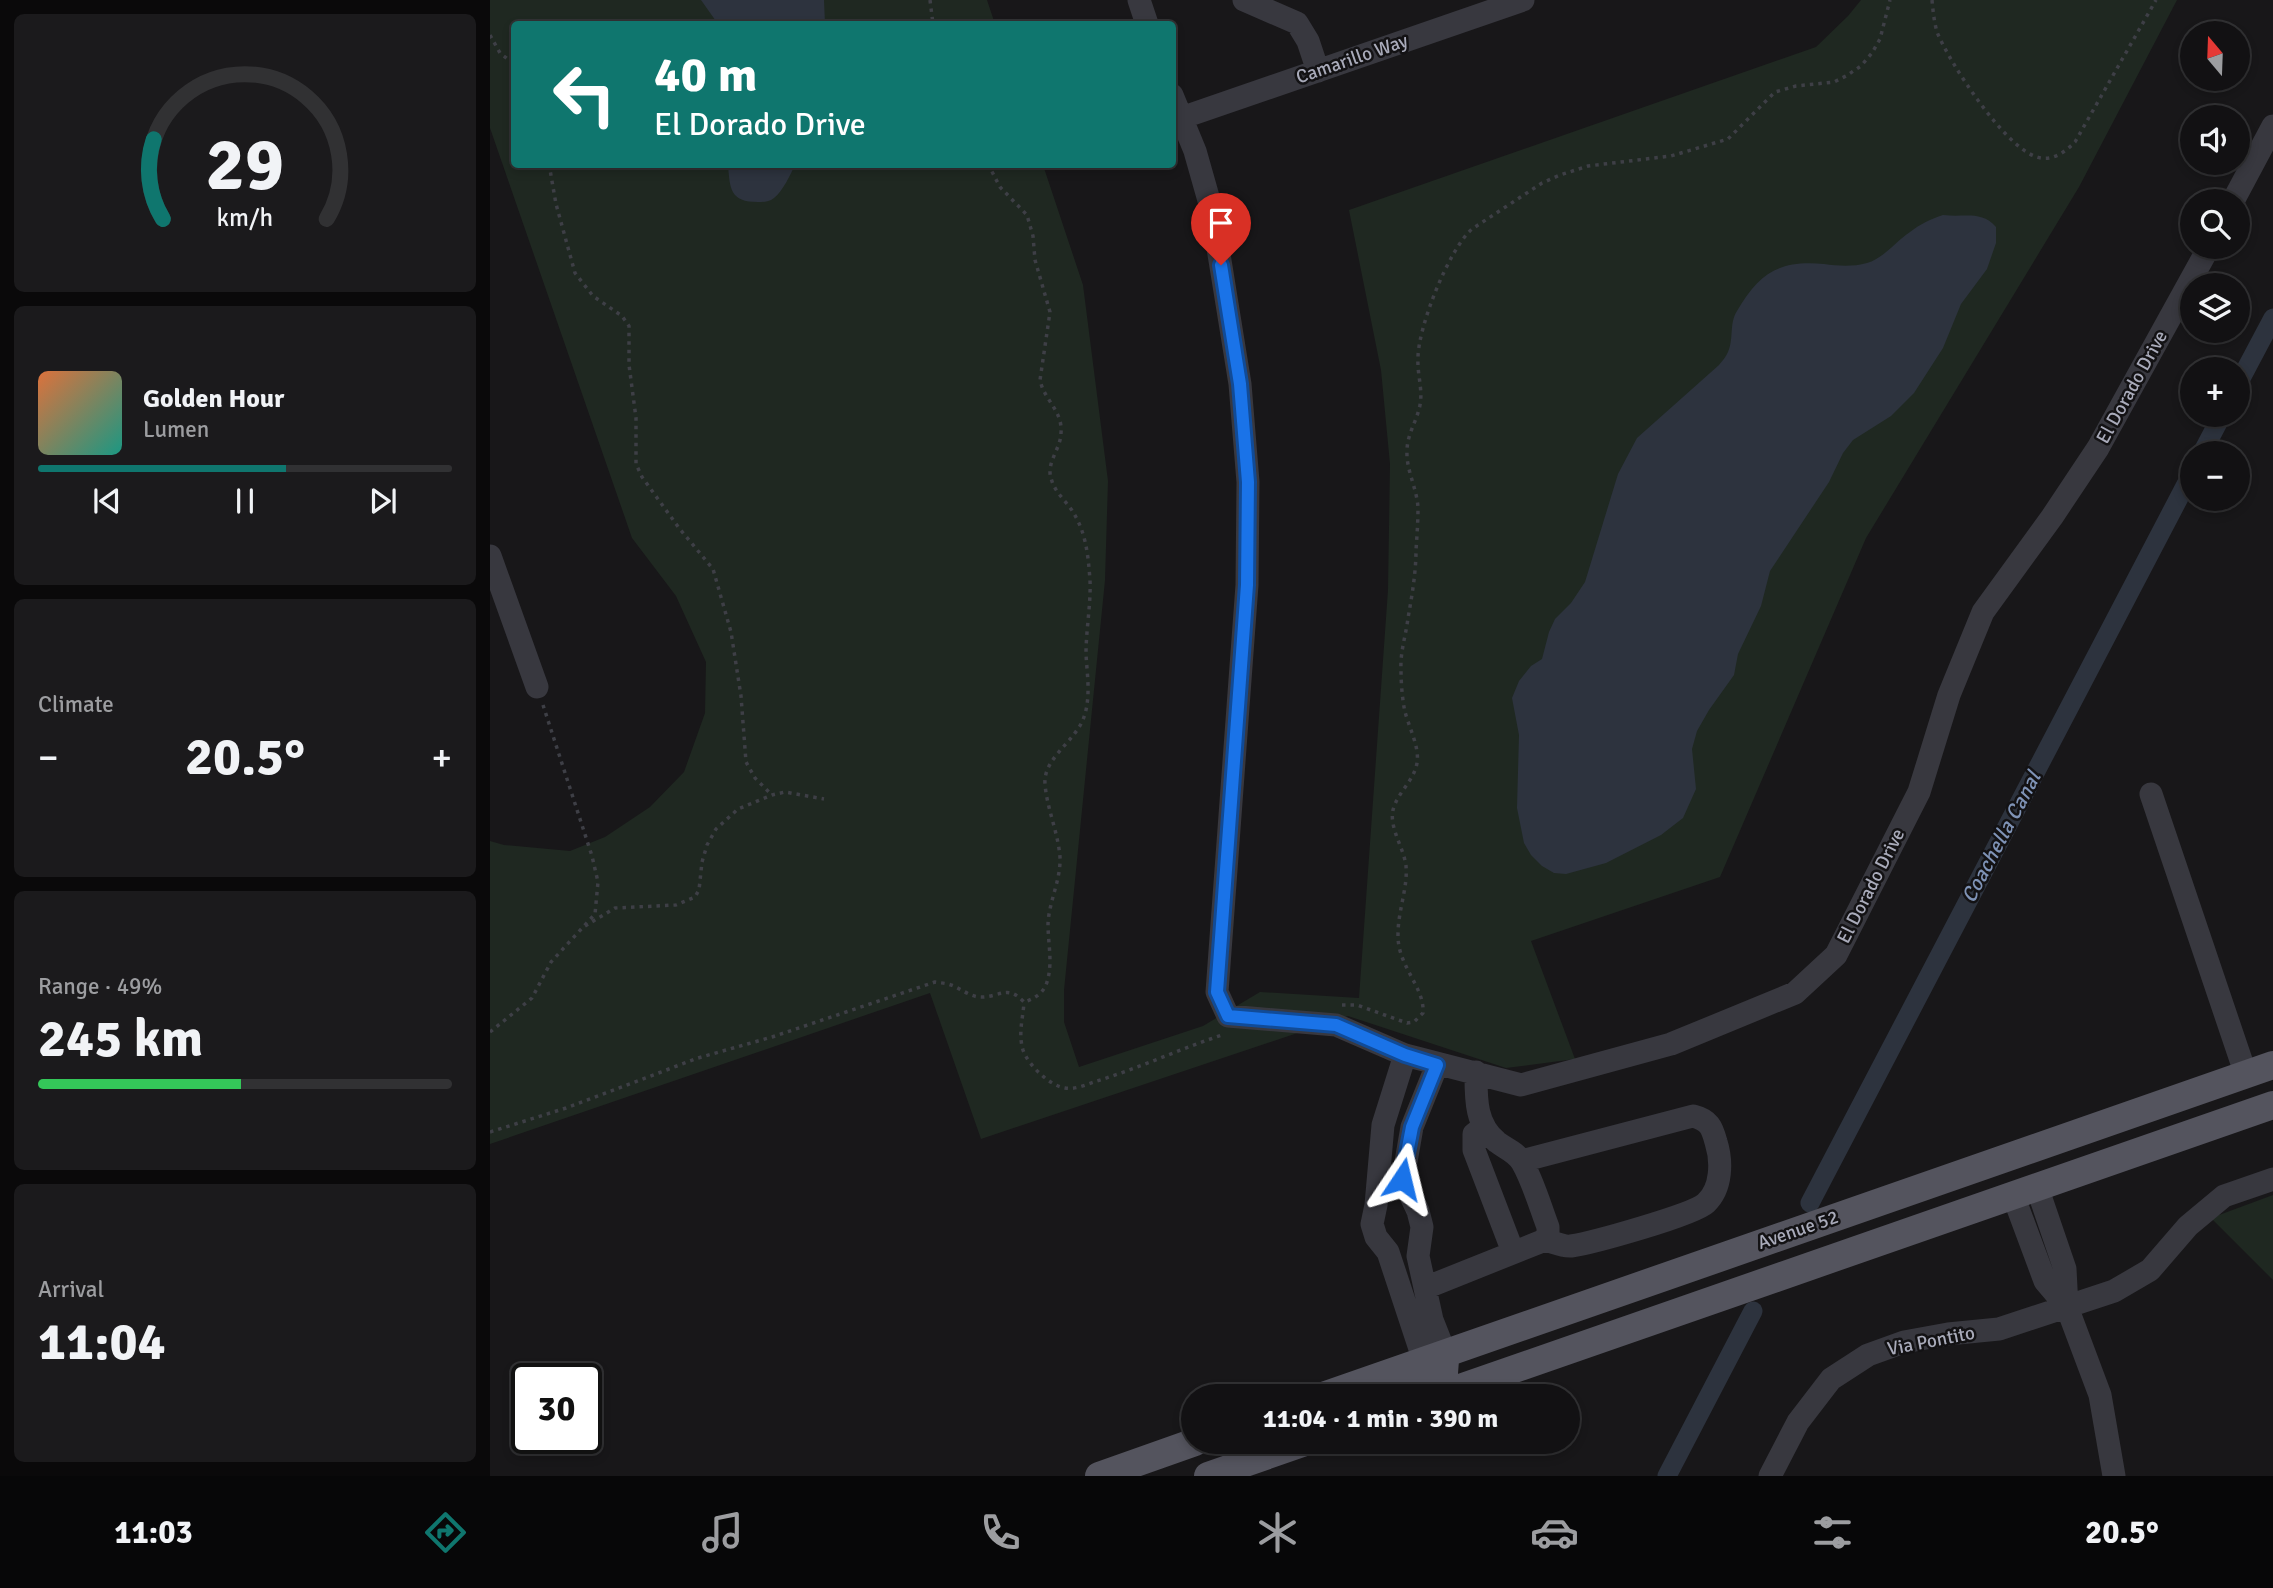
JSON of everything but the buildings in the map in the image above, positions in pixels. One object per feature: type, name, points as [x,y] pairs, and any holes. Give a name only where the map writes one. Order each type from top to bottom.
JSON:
[{"type":"main road","name":"Avenue 52","points":[[1358,1384],[2273,1065]]},
{"type":"main road","points":[[2114,1160],[2166,1127],[2216,1109],[2235,1096],[2240,1077]]},
{"type":"main road","name":"Avenue 52","points":[[1473,1384],[2273,1105]]},
{"type":"main road","points":[[2024,1191],[2018,1175],[2027,1167],[2093,1144],[2147,1109]]},
{"type":"main road","points":[[1485,1380],[1482,1368],[1485,1360],[1492,1354],[1567,1328],[1634,1288]]},
{"type":"main road","points":[[1422,1384],[1444,1373],[1435,1357]]},
{"type":"main road","points":[[1099,1476],[1181,1447]]},
{"type":"main road","points":[[1209,1476],[1271,1454]]},
{"type":"street","points":[[1139,0],[1146,21]]},
{"type":"street","points":[[1244,0],[1297,23],[1308,41],[1318,71]]},
{"type":"street","name":"Camarillo Way","points":[[1181,118],[1523,0]]},
{"type":"street","points":[[1176,105],[1195,151],[1212,211],[1240,384],[1248,482],[1247,585],[1217,992],[1230,1024]]},
{"type":"street","points":[[2239,189],[2273,126]]},
{"type":"street","name":"El Dorado Drive","points":[[1230,1024],[1336,1025],[1405,1055],[1521,1085],[1671,1044],[1795,993],[1836,955],[1919,792],[1949,695],[1983,612],[2098,448],[2202,259]]},
{"type":"street","points":[[490,556],[537,687]]},
{"type":"street","points":[[2151,794],[2240,1077]]},
{"type":"street","points":[[1405,1055],[1383,1125],[1372,1224],[1376,1237],[1388,1252],[1435,1357]]},
{"type":"street","points":[[1435,1357],[1432,1320],[1418,1256],[1422,1227],[1418,1211],[1402,1179],[1412,1127],[1437,1065]]},
{"type":"street","points":[[1476,1072],[1476,1103],[1483,1127],[1498,1142],[1512,1149],[1522,1161],[1548,1227],[1545,1240]]},
{"type":"street","points":[[1425,1288],[1545,1240],[1568,1247],[1698,1208],[1712,1195],[1719,1175],[1720,1156],[1711,1126],[1704,1119],[1693,1116],[1522,1161]]},
{"type":"street","points":[[1483,1127],[1474,1134],[1474,1150],[1513,1252]]},
{"type":"street","name":"Via Pontito","points":[[1770,1476],[1798,1422],[1831,1379],[1868,1355],[1904,1342],[1999,1329],[2114,1291],[2150,1270],[2188,1226],[2224,1196],[2273,1179]]},
{"type":"street","points":[[2024,1191],[2045,1281],[2067,1307],[2100,1395],[2113,1476]]},
{"type":"street","points":[[1376,1205],[1412,1200]]},
{"type":"path","points":[[930,0],[933,21]]},
{"type":"path","points":[[1336,1006],[1357,1005],[1407,1023],[1414,1022],[1423,1013],[1424,1003],[1399,951],[1400,905],[1406,865],[1392,816],[1394,806],[1417,763],[1404,707],[1401,672],[1415,565],[1418,508],[1406,452],[1420,408],[1420,344],[1434,295],[1454,251],[1472,229],[1542,183],[1588,166],[1671,156],[1728,139],[1775,92],[1796,86],[1834,82],[1846,76],[1861,66],[1880,39],[1890,0]]},
{"type":"path","points":[[1932,0],[1933,14],[1942,42],[1955,66],[1998,126],[2028,153],[2045,158],[2061,154],[2075,142],[2128,46],[2157,0]]},
{"type":"path","points":[[490,35],[500,53],[511,62]]},
{"type":"path","points":[[549,168],[575,274],[593,296],[622,316],[629,326],[629,365],[636,418],[636,464],[664,507],[713,569],[733,643],[741,696],[746,762],[755,778],[772,795]]},
{"type":"path","points":[[990,168],[1000,187],[1027,215],[1033,236],[1035,260],[1050,312],[1040,380],[1061,425],[1061,439],[1050,473],[1056,489],[1070,508],[1085,537],[1090,582],[1085,716],[1076,733],[1049,765],[1045,780],[1060,855],[1048,926],[1050,972],[1044,990],[1024,1002]]},
{"type":"path","points":[[490,1032],[532,998],[551,962],[595,914],[598,882],[592,856],[537,687]]},
{"type":"path","points":[[578,931],[615,908],[676,905],[695,897],[699,890],[702,862],[716,829],[738,809],[785,792],[824,799]]},
{"type":"path","points":[[490,1132],[616,1090],[698,1058],[772,1037],[935,982],[951,985],[964,993],[982,998],[1004,992],[1012,993],[1024,1002]]},
{"type":"path","points":[[1024,1002],[1020,1022],[1024,1052],[1032,1064],[1052,1083],[1065,1088],[1076,1088],[1125,1072],[1230,1024]]},
{"type":"shaded area","points":[[490,0],[987,0],[994,21],[511,21],[511,168],[1044,168],[1083,285],[1108,481],[1105,580],[1064,990],[1064,1022],[1079,1067],[1203,1026],[1260,992],[1359,998],[1388,590],[1390,464],[1381,370],[1349,210],[1816,47],[1861,0],[2177,0],[2079,187],[1866,538],[1720,877],[1531,941],[1575,1059],[1506,1068],[1348,1016],[981,1139],[930,993],[490,1144],[490,841],[504,845],[570,851],[605,837],[650,807],[684,772],[705,713],[706,662],[676,596],[632,538],[490,128]]},
{"type":"shaded area","points":[[701,0],[824,0],[825,21],[716,21]]},
{"type":"shaded area","points":[[728,168],[794,168],[777,195],[768,201],[742,200],[733,193]]},
{"type":"shaded area","points":[[1943,215],[1984,218],[1996,227],[1996,243],[1987,269],[1961,304],[1943,348],[1914,393],[1891,416],[1853,440],[1843,453],[1829,482],[1770,571],[1761,606],[1738,654],[1734,675],[1697,731],[1692,749],[1696,789],[1683,818],[1661,835],[1606,863],[1566,874],[1554,873],[1542,866],[1524,843],[1517,808],[1519,735],[1512,698],[1519,681],[1531,666],[1542,659],[1555,619],[1571,603],[1585,582],[1618,474],[1637,438],[1724,359],[1730,347],[1735,316],[1745,298],[1762,278],[1782,267],[1795,264],[1846,266],[1873,261],[1918,227]]},
{"type":"shaded area","points":[[2273,1195],[2273,1280],[2211,1218]]},
{"type":"waterway","name":"Coachella Canal","points":[[2250,361],[2273,318]]},
{"type":"waterway","name":"Coachella Canal","points":[[2208,441],[2216,427]]},
{"type":"waterway","name":"Coachella Canal","points":[[1810,1203],[2180,496]]},
{"type":"waterway","name":"Coachella Canal","points":[[1667,1476],[1753,1311]]},
{"type":"route","points":[[1221,265],[1240,384],[1248,482],[1247,585],[1217,992],[1228,1016],[1336,1025],[1405,1055],[1437,1065],[1412,1127],[1402,1179]]}]
